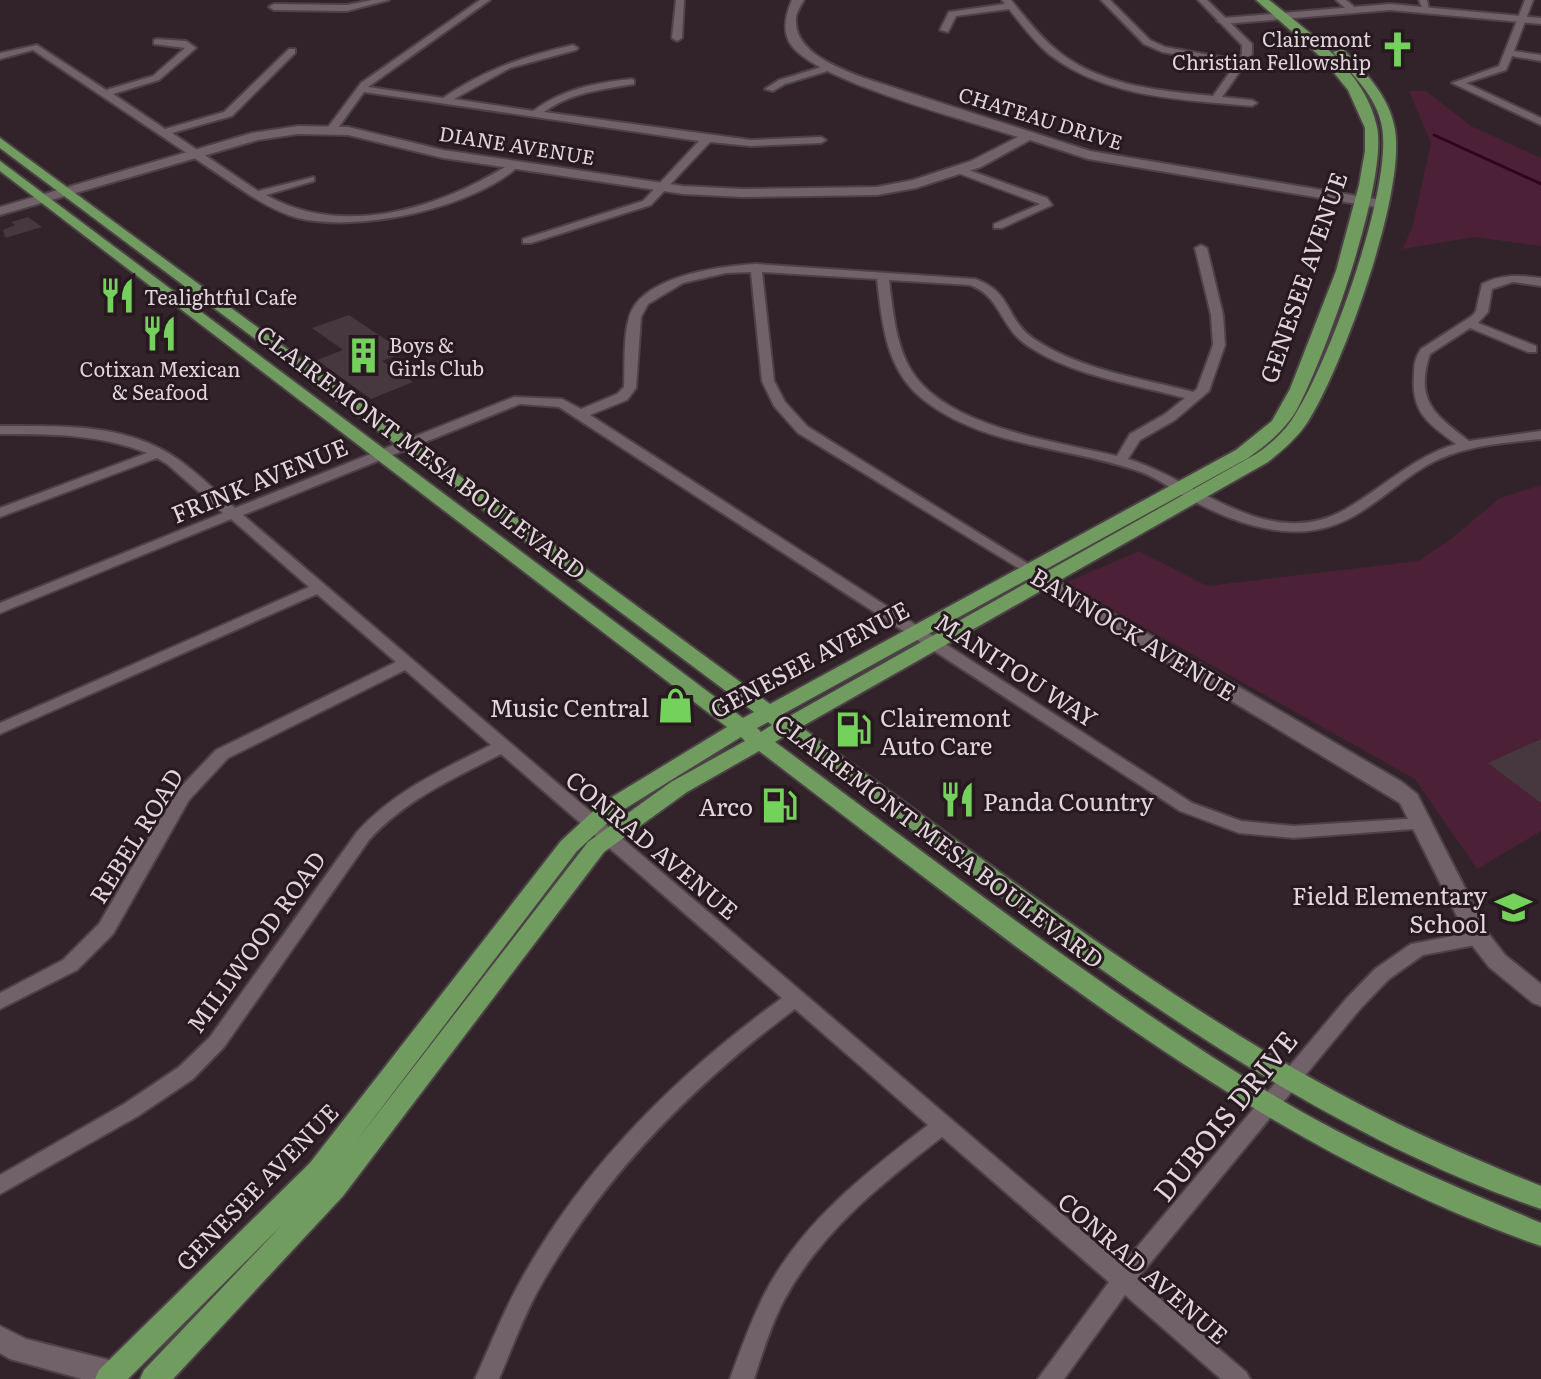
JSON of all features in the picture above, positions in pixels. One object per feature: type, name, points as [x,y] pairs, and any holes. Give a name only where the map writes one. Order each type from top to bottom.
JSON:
[{"type":"main road","name":"GENESEE AVENUE","points":[[1188,492],[1253,446],[1287,412],[1328,309],[1368,182],[1373,143],[1366,112],[1344,75],[1262,0]]},
{"type":"main road","name":"GENESEE AVENUE","points":[[154,1379],[334,1188],[599,830],[662,773],[779,720],[1188,492],[1276,448],[1302,417],[1366,260],[1381,204],[1391,146],[1389,128],[1379,102],[1359,72],[1281,0]]},
{"type":"main road","name":"CLAIREMONT MESA BOULEVARD","points":[[0,142],[402,444],[1142,986],[1288,1079],[1410,1143],[1541,1198]]},
{"type":"main road","name":"CLAIREMONT MESA BOULEVARD","points":[[0,165],[1116,1007],[1267,1104],[1393,1172],[1541,1235]]},
{"type":"main road","name":"GENESEE AVENUE","points":[[118,1377],[319,1171],[569,846],[599,830]]},
{"type":"street","points":[[274,7],[347,8],[385,0]]},
{"type":"street","points":[[331,130],[362,89],[486,0]]},
{"type":"street","points":[[677,38],[680,0]]},
{"type":"street","name":"CHATEAU DRIVE","points":[[798,0],[790,18],[791,35],[804,53],[828,68],[1029,136],[1122,163],[1381,204]]},
{"type":"street","points":[[1105,0],[1155,45],[1178,53],[1240,63]]},
{"type":"street","points":[[1202,0],[1247,44],[1247,54],[1216,99]]},
{"type":"street","points":[[1340,0],[1353,10]]},
{"type":"street","points":[[1529,0],[1503,68],[1494,74],[1457,83],[1541,122]]},
{"type":"street","points":[[945,30],[952,14],[961,10],[1008,3],[1052,52],[1078,67],[1124,84],[1252,103]]},
{"type":"street","points":[[1223,21],[1424,4],[1541,21]]},
{"type":"street","points":[[105,93],[156,78],[191,48],[186,44],[157,42]]},
{"type":"street","points":[[0,56],[34,47],[258,194],[286,210],[315,218],[355,220],[397,213],[482,186],[515,165]]},
{"type":"street","points":[[446,100],[487,71],[521,59],[573,48]]},
{"type":"street","points":[[164,132],[228,114],[292,51]]},
{"type":"street","points":[[1509,53],[1541,58]]},
{"type":"street","points":[[770,89],[782,82],[828,68]]},
{"type":"street","points":[[536,113],[557,97],[579,88],[631,82]]},
{"type":"street","points":[[362,89],[707,139],[751,143],[821,140]]},
{"type":"street","name":"DIANE AVENUE","points":[[0,211],[269,134],[331,130],[443,154],[663,186],[742,193],[877,191],[916,184],[959,170],[1029,136]]},
{"type":"street","points":[[527,241],[647,203],[707,139]]},
{"type":"street","points":[[959,170],[1043,200],[1046,205],[998,226]]},
{"type":"street","points":[[258,194],[310,179]]},
{"type":"street","points":[[1120,461],[1135,437],[1170,417],[1203,391],[1219,345],[1217,315],[1201,248]]},
{"type":"street","points":[[583,413],[622,397],[630,388],[635,317],[643,302],[679,280],[726,269],[756,268],[971,282],[989,287],[998,293],[1015,328],[1053,354],[1070,363],[1195,397]]},
{"type":"street","name":"BANNOCK AVENUE","points":[[756,268],[768,381],[779,403],[803,430],[1038,576],[1394,787],[1409,799],[1479,938],[1497,961],[1541,997]]},
{"type":"street","points":[[883,278],[892,343],[899,363],[925,394],[952,411],[1013,436],[1149,469],[1188,492],[1255,521],[1287,527],[1316,526],[1342,517],[1434,456],[1466,445],[1541,435]]},
{"type":"street","points":[[1466,445],[1429,417],[1418,396],[1425,352],[1482,312],[1486,287],[1494,281],[1512,278],[1541,282]]},
{"type":"street","points":[[1467,323],[1532,349]]},
{"type":"street","name":"FRINK AVENUE","points":[[0,608],[402,444],[519,400],[562,403],[583,413]]},
{"type":"street","name":"MANITOU WAY","points":[[583,413],[1136,775],[1199,812],[1239,827],[1294,832],[1421,824]]},
{"type":"street","name":"CONRAD AVENUE","points":[[0,430],[114,435],[159,453],[233,513],[1238,1379]]},
{"type":"street","points":[[0,513],[159,453]]},
{"type":"street","points":[[0,729],[319,588]]},
{"type":"street","name":"REBEL ROAD","points":[[0,1002],[70,965],[106,929],[182,796],[222,754],[407,663]]},
{"type":"street","name":"MILLWOOD ROAD","points":[[0,1185],[131,1110],[186,1073],[217,1042],[351,856],[358,841],[395,804],[503,746]]},
{"type":"street","name":"DUBOIS DRIVE","points":[[1050,1379],[1123,1280],[1267,1104],[1382,974],[1418,949],[1479,938]]},
{"type":"street","points":[[487,1379],[533,1280],[606,1169],[655,1113],[736,1040],[796,998]]},
{"type":"street","points":[[742,1379],[750,1351],[791,1268],[826,1222],[857,1191],[943,1125]]},
{"type":"street","points":[[0,1339],[20,1350],[118,1377]]},
{"type":"shaded area","points":[[1409,91],[1426,91],[1471,126],[1541,158],[1541,246],[1475,237],[1402,249],[1412,229],[1431,143]]},
{"type":"shaded area","points":[[1541,485],[1541,831],[1477,869],[1415,779],[1065,583],[1139,551],[1207,586],[1418,561],[1451,539],[1500,498]]},
{"type":"building","points":[[28,217],[42,227],[5,238],[3,230],[15,225],[11,222]]},
{"type":"building","name":"Boys & Girls Club","points":[[349,315],[386,340],[393,338],[410,350],[382,361],[413,382],[371,399],[317,360],[343,350],[312,328]]},
{"type":"building","points":[[1541,739],[1541,803],[1488,763]]},
{"type":"waterway","points":[[1434,135],[1541,184]]},
{"type":"place","name":"Clairemont Christian Fellowship","points":[[1397,50]]},
{"type":"place","name":"Tealightful Cafe","points":[[118,296]]},
{"type":"place","name":"Cotixan Mexican & Seafood","points":[[160,333]]},
{"type":"place","name":"Boys & Girls Club","points":[[363,355]]},
{"type":"place","name":"Music Central","points":[[675,706]]},
{"type":"place","name":"Clairemont Auto Care","points":[[854,730]]},
{"type":"place","name":"Panda Country","points":[[957,800]]},
{"type":"place","name":"Arco","points":[[779,805]]},
{"type":"place","name":"Field Elementary School","points":[[1513,908]]}]
